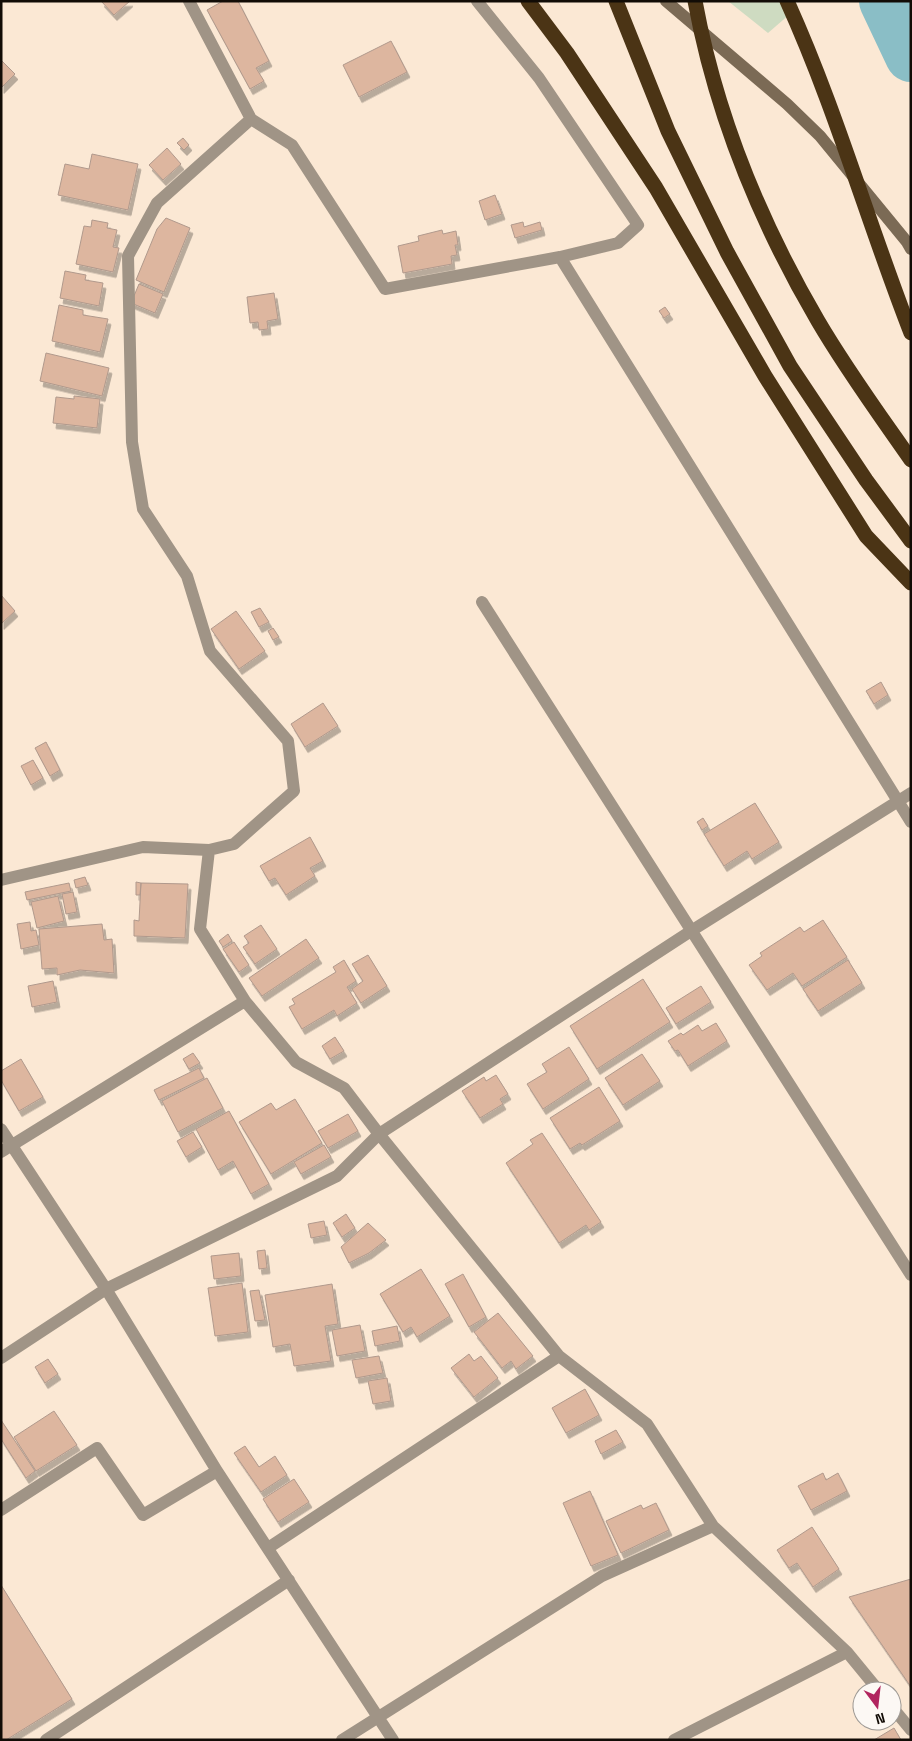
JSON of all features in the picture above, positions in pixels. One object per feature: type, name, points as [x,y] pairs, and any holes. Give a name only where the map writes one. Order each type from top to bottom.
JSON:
[{"type":"highway","points":[[528,1],[567,53],[656,188],[765,376],[866,536],[911,584]]},
{"type":"highway","points":[[616,1],[623,23],[668,131],[727,252],[790,366],[866,480],[911,540]]},
{"type":"highway","points":[[695,1],[714,88],[750,185],[771,233],[818,321],[870,403],[911,460]]},
{"type":"highway","points":[[787,1],[811,56],[911,333]]},
{"type":"street","points":[[189,1],[251,119],[292,145],[385,289],[560,257],[618,243],[638,225],[539,78],[477,1]]},
{"type":"street","points":[[666,1],[787,104],[820,136],[911,249]]},
{"type":"street","points":[[1,880],[143,847],[209,850],[234,844],[294,791],[288,741],[210,651],[187,576],[143,509],[132,442],[128,256],[157,203],[251,119]]},
{"type":"street","points":[[560,257],[911,822]]},
{"type":"street","points":[[482,602],[911,1275]]},
{"type":"street","points":[[1,1358],[106,1289],[337,1176],[379,1134],[691,931],[911,793]]},
{"type":"street","points":[[209,850],[200,929],[245,1001],[296,1062],[344,1088],[559,1356],[647,1424],[713,1526],[847,1652],[871,1681]]},
{"type":"street","points":[[7,1149],[245,1001]]},
{"type":"street","points":[[1,1128],[7,1149],[106,1289],[218,1471],[393,1740]]},
{"type":"street","points":[[268,1548],[559,1356]]},
{"type":"street","points":[[1,1510],[97,1448],[143,1515],[218,1471]]},
{"type":"street","points":[[342,1740],[602,1576],[713,1526]]},
{"type":"street","points":[[46,1740],[289,1580]]},
{"type":"street","points":[[674,1740],[847,1652]]},
{"type":"street","points":[[902,1719],[911,1730]]},
{"type":"green space","points":[[728,1],[795,1],[798,7],[768,33]]},
{"type":"building","points":[[101,1],[130,1],[114,15]]},
{"type":"building","points":[[223,1],[238,1],[269,61],[256,68],[264,81],[250,89],[207,10]]},
{"type":"building","points":[[391,41],[407,72],[359,97],[343,65]]},
{"type":"building","points":[[1,60],[15,74],[1,88]]},
{"type":"building","points":[[183,138],[189,145],[184,150],[177,143]]},
{"type":"building","points":[[167,148],[181,164],[163,180],[149,165]]},
{"type":"building","points":[[92,154],[138,164],[128,210],[58,195],[65,164],[89,169]]},
{"type":"building","points":[[495,195],[502,214],[485,220],[479,201]]},
{"type":"building","points":[[166,218],[190,228],[164,292],[136,280],[157,229]]},
{"type":"building","points":[[92,220],[108,223],[107,228],[117,230],[113,247],[119,248],[113,272],[76,264],[84,226],[91,227]]},
{"type":"building","points":[[523,222],[524,227],[540,222],[542,230],[515,238],[511,225]]},
{"type":"building","points":[[442,230],[443,234],[456,231],[458,245],[455,245],[457,255],[451,256],[452,264],[403,273],[398,246],[419,241],[418,236]]},
{"type":"building","points":[[65,271],[86,275],[85,280],[103,283],[99,306],[60,298]]},
{"type":"building","points":[[139,284],[163,294],[155,313],[131,303]]},
{"type":"building","points":[[274,293],[278,319],[267,321],[268,329],[259,330],[258,322],[250,323],[247,297]]},
{"type":"building","points":[[59,305],[83,310],[83,315],[108,319],[100,352],[52,341]]},
{"type":"building","points":[[665,307],[670,314],[664,318],[659,311]]},
{"type":"building","points":[[46,353],[109,368],[102,396],[40,381]]},
{"type":"building","points":[[74,396],[100,399],[97,428],[53,423],[56,397],[74,399]]},
{"type":"building","points":[[1,595],[15,611],[1,624]]},
{"type":"building","points":[[260,608],[269,622],[259,627],[251,612]]},
{"type":"building","points":[[236,611],[265,651],[239,669],[211,629]]},
{"type":"building","points":[[273,628],[279,637],[273,640],[268,631]]},
{"type":"building","points":[[881,682],[888,695],[874,704],[866,691]]},
{"type":"building","points":[[323,703],[338,726],[305,747],[291,724]]},
{"type":"building","points":[[46,742],[60,770],[50,776],[35,748]]},
{"type":"building","points":[[33,760],[43,778],[31,785],[21,766]]},
{"type":"building","points":[[755,803],[779,842],[752,859],[747,851],[724,866],[704,834]]},
{"type":"building","points":[[703,818],[708,826],[702,830],[697,822]]},
{"type":"building","points":[[310,837],[323,861],[310,868],[315,876],[286,895],[275,878],[269,881],[260,866]]},
{"type":"building","points":[[85,877],[88,885],[76,888],[74,880]]},
{"type":"building","points":[[136,882],[141,883],[140,895],[136,895]]},
{"type":"building","points":[[69,883],[71,891],[27,900],[25,892]]},
{"type":"building","points":[[141,883],[188,884],[185,938],[134,936],[134,920],[139,921]]},
{"type":"building","points":[[73,892],[77,912],[66,914],[62,894]]},
{"type":"building","points":[[58,896],[64,921],[37,928],[31,902]]},
{"type":"building","points":[[823,920],[847,957],[802,986],[793,973],[767,990],[749,965],[762,956],[760,953],[800,927],[804,932]]},
{"type":"building","points":[[30,922],[31,931],[36,930],[39,945],[21,949],[17,924]]},
{"type":"building","points":[[102,924],[104,940],[112,939],[114,973],[80,970],[57,975],[57,968],[42,969],[39,929]]},
{"type":"building","points":[[261,925],[277,949],[255,964],[243,947],[249,943],[244,936]]},
{"type":"building","points":[[228,934],[232,941],[223,947],[219,941]]},
{"type":"building","points":[[306,939],[319,958],[262,996],[249,978]]},
{"type":"building","points":[[234,942],[249,965],[239,972],[223,949]]},
{"type":"building","points":[[368,955],[387,986],[361,1003],[352,989],[363,981],[352,964]]},
{"type":"building","points":[[344,960],[356,981],[347,987],[357,1003],[337,1016],[334,1010],[302,1029],[289,1007],[295,1004],[292,999],[336,972],[333,967]]},
{"type":"building","points":[[848,960],[862,983],[818,1011],[803,989]]},
{"type":"building","points":[[643,979],[670,1022],[597,1069],[570,1026]]},
{"type":"building","points":[[53,981],[57,1002],[32,1007],[28,986]]},
{"type":"building","points":[[701,986],[711,1002],[676,1024],[666,1008]]},
{"type":"building","points":[[716,1023],[727,1041],[688,1066],[678,1050],[675,1051],[668,1041],[681,1033],[683,1035],[698,1025],[702,1031]]},
{"type":"building","points":[[335,1037],[344,1051],[330,1059],[322,1046]]},
{"type":"building","points":[[569,1047],[589,1079],[543,1109],[527,1084],[547,1072],[542,1064]]},
{"type":"building","points":[[193,1053],[200,1063],[189,1069],[183,1059]]},
{"type":"building","points":[[642,1054],[660,1081],[623,1105],[605,1078]]},
{"type":"building","points":[[21,1059],[43,1097],[19,1111],[1,1080],[1,1071]]},
{"type":"building","points":[[199,1068],[204,1078],[159,1100],[154,1090]]},
{"type":"building","points":[[496,1075],[508,1094],[500,1099],[503,1104],[480,1118],[462,1091],[484,1077],[486,1081]]},
{"type":"building","points":[[207,1078],[223,1108],[178,1132],[162,1101]]},
{"type":"building","points":[[599,1087],[620,1121],[582,1145],[580,1143],[570,1149],[550,1118]]},
{"type":"building","points":[[295,1099],[322,1143],[271,1174],[239,1122],[271,1103],[276,1110]]},
{"type":"building","points":[[229,1111],[269,1184],[251,1194],[233,1161],[218,1170],[196,1129]]},
{"type":"building","points":[[348,1114],[358,1131],[328,1148],[318,1131]]},
{"type":"building","points":[[193,1132],[202,1147],[186,1157],[177,1141]]},
{"type":"building","points":[[542,1133],[601,1222],[589,1230],[586,1225],[559,1243],[506,1163],[533,1144],[530,1140]]},
{"type":"building","points":[[324,1145],[331,1157],[301,1174],[294,1162]]},
{"type":"building","points":[[346,1214],[355,1228],[342,1237],[333,1223]]},
{"type":"building","points":[[324,1221],[327,1235],[311,1238],[308,1224]]},
{"type":"building","points":[[368,1223],[386,1240],[369,1253],[349,1263],[341,1247]]},
{"type":"building","points":[[265,1250],[267,1268],[259,1269],[257,1251]]},
{"type":"building","points":[[239,1253],[241,1276],[214,1279],[211,1256]]},
{"type":"building","points":[[421,1269],[450,1316],[417,1337],[411,1327],[403,1332],[380,1294]]},
{"type":"building","points":[[463,1274],[486,1317],[469,1327],[445,1284]]},
{"type":"building","points":[[242,1283],[248,1332],[215,1336],[208,1288]]},
{"type":"building","points":[[332,1284],[338,1324],[325,1326],[331,1361],[294,1366],[290,1344],[273,1347],[265,1295]]},
{"type":"building","points":[[259,1290],[265,1320],[255,1321],[250,1291]]},
{"type":"building","points":[[498,1313],[533,1356],[516,1369],[511,1361],[502,1368],[474,1332]]},
{"type":"building","points":[[360,1325],[365,1351],[337,1356],[332,1330]]},
{"type":"building","points":[[397,1326],[400,1341],[375,1346],[372,1331]]},
{"type":"building","points":[[469,1354],[474,1361],[481,1356],[498,1378],[474,1397],[451,1368]]},
{"type":"building","points":[[379,1356],[383,1373],[356,1378],[352,1360]]},
{"type":"building","points":[[48,1359],[58,1374],[45,1383],[35,1367]]},
{"type":"building","points":[[387,1378],[391,1401],[373,1404],[368,1381]]},
{"type":"building","points":[[585,1389],[599,1415],[566,1433],[552,1408]]},
{"type":"building","points":[[54,1411],[77,1445],[36,1471],[14,1437]]},
{"type":"building","points":[[1,1420],[35,1471],[26,1478],[1,1439]]},
{"type":"building","points":[[616,1430],[623,1442],[601,1454],[595,1441]]},
{"type":"building","points":[[245,1446],[259,1467],[275,1456],[287,1475],[261,1492],[234,1453]]},
{"type":"building","points":[[823,1473],[826,1480],[838,1473],[847,1491],[811,1510],[798,1486]]},
{"type":"building","points":[[294,1479],[309,1502],[278,1522],[263,1499]]},
{"type":"building","points":[[590,1491],[618,1555],[591,1566],[563,1503]]},
{"type":"building","points":[[656,1503],[669,1530],[621,1553],[606,1521],[641,1505],[643,1509]]},
{"type":"building","points":[[812,1527],[839,1569],[813,1587],[797,1563],[789,1568],[777,1550]]},
{"type":"building","points":[[911,1579],[911,1687],[849,1597]]},
{"type":"building","points":[[1,1585],[72,1699],[6,1740],[1,1740]]},
{"type":"building","points":[[889,1731],[896,1731],[901,1740],[874,1740]]},
{"type":"waterway","points":[[885,1],[911,56]]}]
